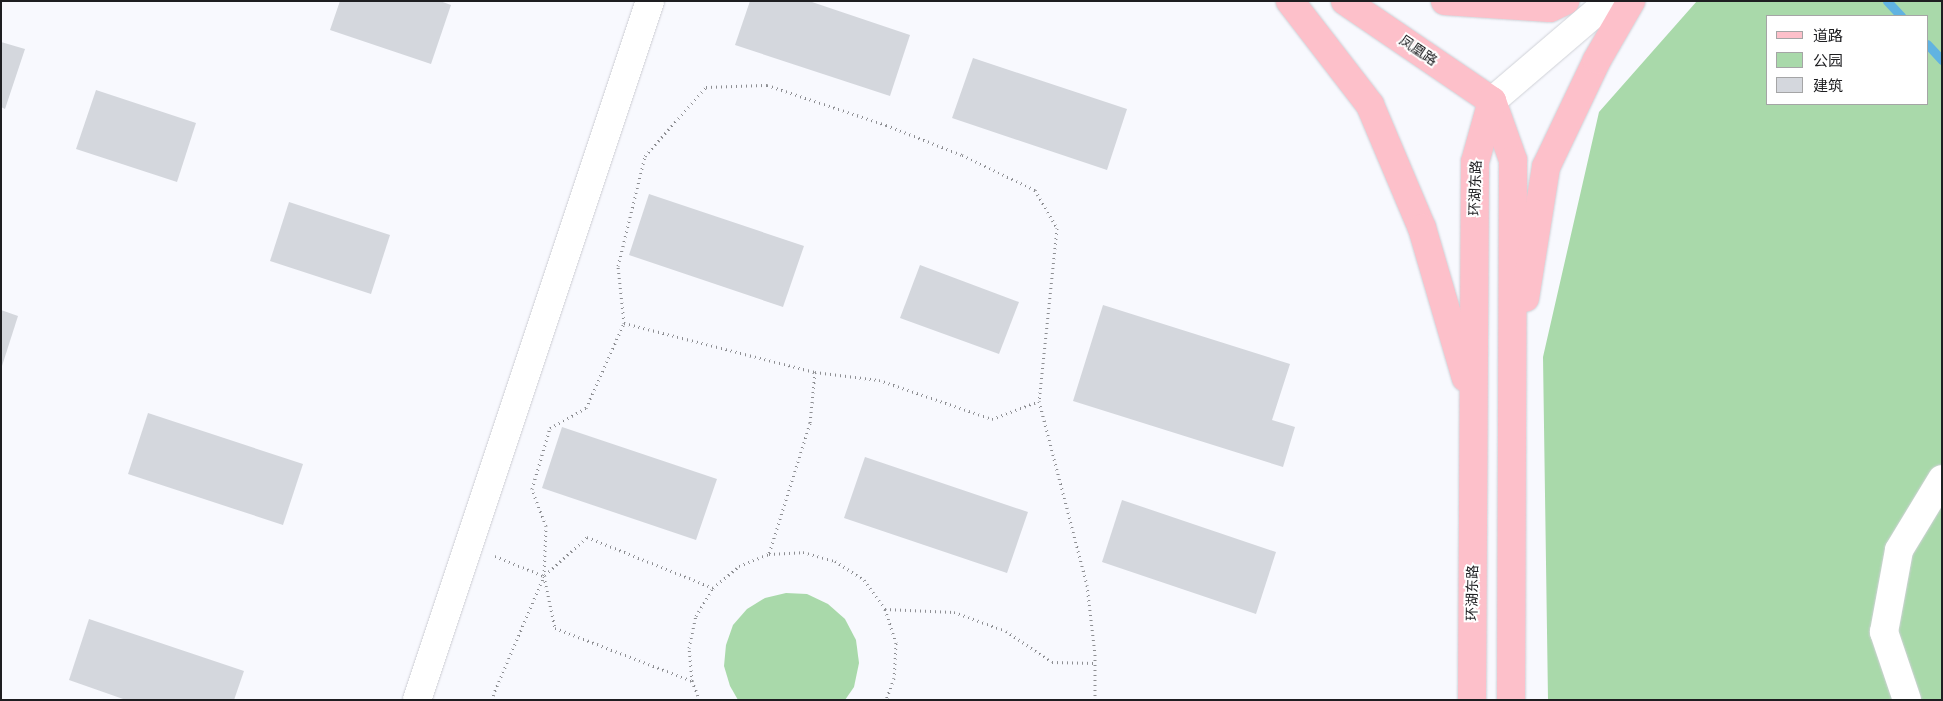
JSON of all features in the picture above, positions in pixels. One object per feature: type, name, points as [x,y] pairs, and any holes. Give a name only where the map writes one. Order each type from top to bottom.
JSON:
[{"type":"main road","points":[[1290,1],[1370,105],[1422,228],[1475,408]]},
{"type":"main road","name":"凤凰路","points":[[1345,1],[1492,101]]},
{"type":"main road","points":[[1445,1],[1550,8],[1565,1]]},
{"type":"main road","points":[[1510,385],[1546,167],[1597,60],[1631,1]]},
{"type":"main road","points":[[1492,101],[1513,160],[1510,385],[1511,700]]},
{"type":"main road","name":"环湖东路","points":[[1472,700],[1475,162],[1492,101]]},
{"type":"street","points":[[417,700],[650,1]]},
{"type":"street","points":[[1492,101],[1609,1]]},
{"type":"street","points":[[1907,700],[1884,632],[1898,550],[1942,479]]},
{"type":"path","points":[[692,681],[555,628],[544,576],[546,526],[532,489],[550,428],[586,408],[624,323],[618,266],[645,156],[706,87],[767,85],[902,131],[962,155],[1035,190],[1057,228],[1039,401],[1087,585],[1095,663],[1095,700]]},
{"type":"path","points":[[624,323],[814,372],[879,380],[992,419],[1039,401]]},
{"type":"path","points":[[769,554],[810,423],[814,372]]},
{"type":"path","points":[[491,700],[544,576],[587,537],[713,588]]},
{"type":"path","points":[[468,546],[544,576]]},
{"type":"path","points":[[700,700],[692,681],[689,648],[694,624],[713,588],[739,566],[769,554],[803,552],[835,560],[864,580],[886,609],[896,643],[894,678],[886,700]]},
{"type":"path","points":[[886,609],[954,612],[1006,631],[1052,662],[1095,663]]},
{"type":"green space","points":[[1697,1],[1942,1],[1942,700],[1548,700],[1543,357],[1599,112]]},
{"type":"green space","points":[[786,593],[807,594],[828,604],[845,619],[856,640],[859,663],[854,687],[845,700],[738,700],[730,686],[724,666],[726,645],[733,625],[747,609],[765,598]]},
{"type":"building","points":[[340,1],[440,1],[451,5],[431,64],[330,30]]},
{"type":"building","points":[[750,1],[809,1],[910,35],[890,96],[735,45]]},
{"type":"building","points":[[1,42],[25,49],[5,109],[1,107]]},
{"type":"building","points":[[973,58],[1127,109],[1107,170],[952,118]]},
{"type":"building","points":[[96,90],[196,123],[177,182],[76,149]]},
{"type":"building","points":[[649,194],[804,246],[783,307],[629,255]]},
{"type":"building","points":[[289,202],[390,235],[371,294],[270,261]]},
{"type":"building","points":[[920,265],[1019,302],[999,354],[900,318]]},
{"type":"building","points":[[1103,305],[1290,364],[1272,420],[1295,427],[1283,467],[1073,401]]},
{"type":"building","points":[[1,310],[18,316],[2,366],[1,365]]},
{"type":"building","points":[[148,413],[303,464],[283,525],[128,474]]},
{"type":"building","points":[[562,427],[717,479],[696,540],[542,488]]},
{"type":"building","points":[[865,457],[1028,512],[1007,573],[844,518]]},
{"type":"building","points":[[1122,500],[1276,552],[1256,614],[1102,562]]},
{"type":"building","points":[[89,619],[244,671],[234,700],[126,700],[69,680]]},
{"type":"waterway","points":[[1887,1],[1900,15]]},
{"type":"waterway","points":[[1928,45],[1942,60]]}]
